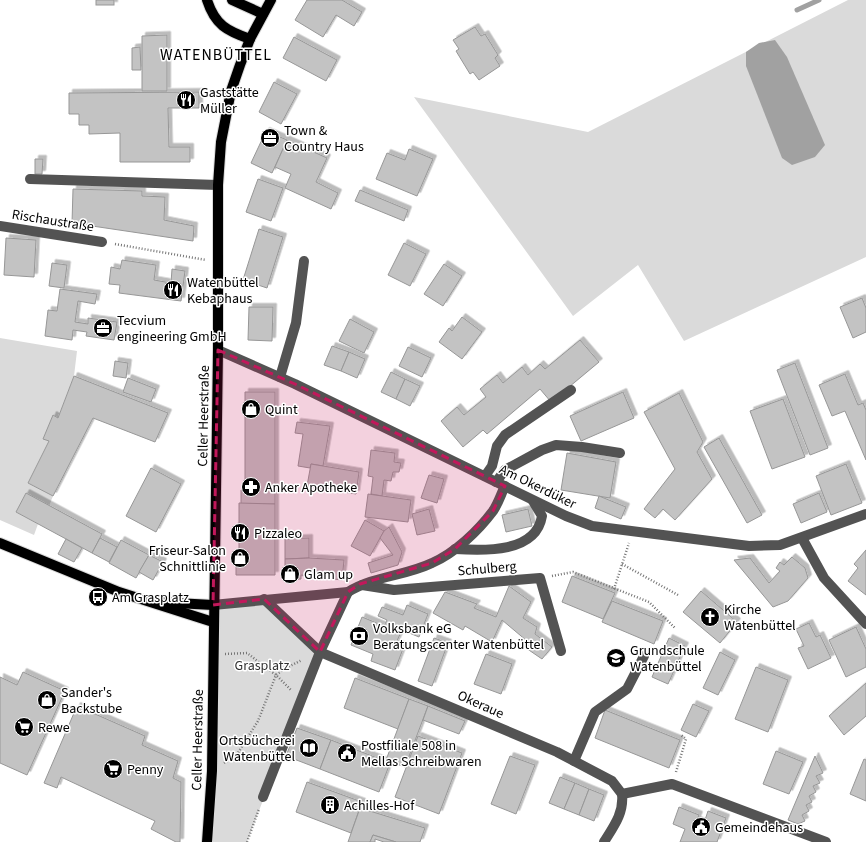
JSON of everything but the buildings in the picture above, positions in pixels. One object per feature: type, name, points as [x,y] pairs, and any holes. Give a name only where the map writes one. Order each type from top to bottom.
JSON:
[{"type":"main road","points":[[207,0],[212,13],[222,26],[230,32],[250,39]]},
{"type":"main road","points":[[232,0],[263,14]]},
{"type":"main road","name":"Celler Heerstraße","points":[[207,842],[212,771],[219,262],[218,185],[221,142],[240,65],[250,39],[271,0]]},
{"type":"main road","points":[[0,543],[119,592],[213,622]]},
{"type":"main road","points":[[119,592],[176,603],[214,605]]},
{"type":"street","points":[[30,179],[218,185]]},
{"type":"street","name":"Rischaustraße","points":[[0,226],[102,242]]},
{"type":"street","points":[[280,377],[296,323],[304,261]]},
{"type":"street","name":"Am Okerdüker","points":[[218,350],[280,377],[566,516],[592,526],[749,546],[780,545],[866,514]]},
{"type":"street","points":[[485,476],[492,466],[497,446],[505,435],[571,390]]},
{"type":"street","name":"Schulberg","points":[[348,592],[360,584],[432,563],[456,549],[493,511],[505,470],[542,450],[556,445],[582,446],[620,453]]},
{"type":"street","points":[[456,549],[476,550],[499,548],[525,541],[534,534],[540,525],[542,516],[531,499]]},
{"type":"street","points":[[802,538],[824,578],[866,624]]},
{"type":"street","points":[[540,578],[561,651]]},
{"type":"street","name":"Schulberg","points":[[360,584],[394,590],[540,578]]},
{"type":"street","points":[[214,605],[348,592],[320,652],[263,798]]},
{"type":"street","points":[[264,599],[320,652]]},
{"type":"street","name":"Okeraue","points":[[320,652],[446,704],[574,761],[612,781],[622,794]]},
{"type":"street","points":[[574,761],[595,712],[627,689],[644,656]]},
{"type":"street","points":[[604,842],[620,815],[623,804],[622,794],[672,784],[826,842]]},
{"type":"path","points":[[102,242],[219,262]]},
{"type":"path","points":[[614,589],[632,531]]},
{"type":"path","points":[[622,564],[678,595]]},
{"type":"path","points":[[540,578],[574,572],[649,602],[675,628]]},
{"type":"path","points":[[212,771],[236,756],[258,721],[276,675],[286,668],[320,652]]},
{"type":"path","points":[[213,655],[247,653],[276,675],[302,700]]},
{"type":"path","points":[[672,784],[686,739],[680,735]]},
{"type":"path","points":[[247,842],[263,798]]},
{"type":"highlighted area","points":[[218,350],[295,384],[505,486],[493,511],[455,549],[432,563],[360,584],[348,592],[320,652],[264,599],[213,605]]},
{"type":"green space","points":[[848,0],[866,0],[866,257],[684,341],[638,265],[573,316],[414,97],[588,132]]},
{"type":"green space","points":[[0,338],[77,351],[74,376],[58,418],[53,415],[49,441],[28,483],[53,496],[49,506],[26,493],[16,512],[38,524],[34,535],[0,520]]},
{"type":"green space","name":"Grasplatz","points":[[264,599],[320,652],[247,842],[207,842],[213,605]]},
{"type":"shaded area","points":[[775,40],[787,57],[825,145],[815,157],[792,165],[782,158],[746,66],[746,52],[759,43]]},
{"type":"waterway","points":[[797,10],[819,0]]},
{"type":"place","name":"Gaststätte Müller","points":[[186,100]]},
{"type":"place","name":"Town & Country Haus","points":[[270,138]]},
{"type":"place","name":"Watenbüttel Kebaphaus","points":[[173,290]]},
{"type":"place","name":"Tecvium engineering GmbH","points":[[103,328]]},
{"type":"place","name":"Quint","points":[[251,409]]},
{"type":"place","name":"Anker Apotheke","points":[[251,487]]},
{"type":"place","name":"Pizzaleo","points":[[240,533]]},
{"type":"place","name":"Friseur-Salon Schnittlinie","points":[[240,558]]},
{"type":"place","name":"Glam up","points":[[290,574]]},
{"type":"place","name":"Am Grasplatz","points":[[98,597]]},
{"type":"place","name":"Kirche Watenbüttel","points":[[710,617]]},
{"type":"place","name":"Volksbank eG Beratungscenter Watenbüttel","points":[[359,636]]},
{"type":"place","name":"Grundschule Watenbüttel","points":[[616,658]]},
{"type":"place","name":"Sander's Backstube","points":[[47,700]]},
{"type":"place","name":"Rewe","points":[[24,727]]},
{"type":"place","name":"Ortsbücherei Watenbüttel","points":[[309,748]]},
{"type":"place","name":"Postfiliale 508 in Mellas Schreibwaren","points":[[347,753]]},
{"type":"place","name":"Penny","points":[[113,769]]},
{"type":"place","name":"Achilles-Hof","points":[[330,805]]},
{"type":"place","name":"Gemeindehaus","points":[[701,827]]},
{"type":"district","name":"WATENBÜTTEL","points":[[216,54]]}]
